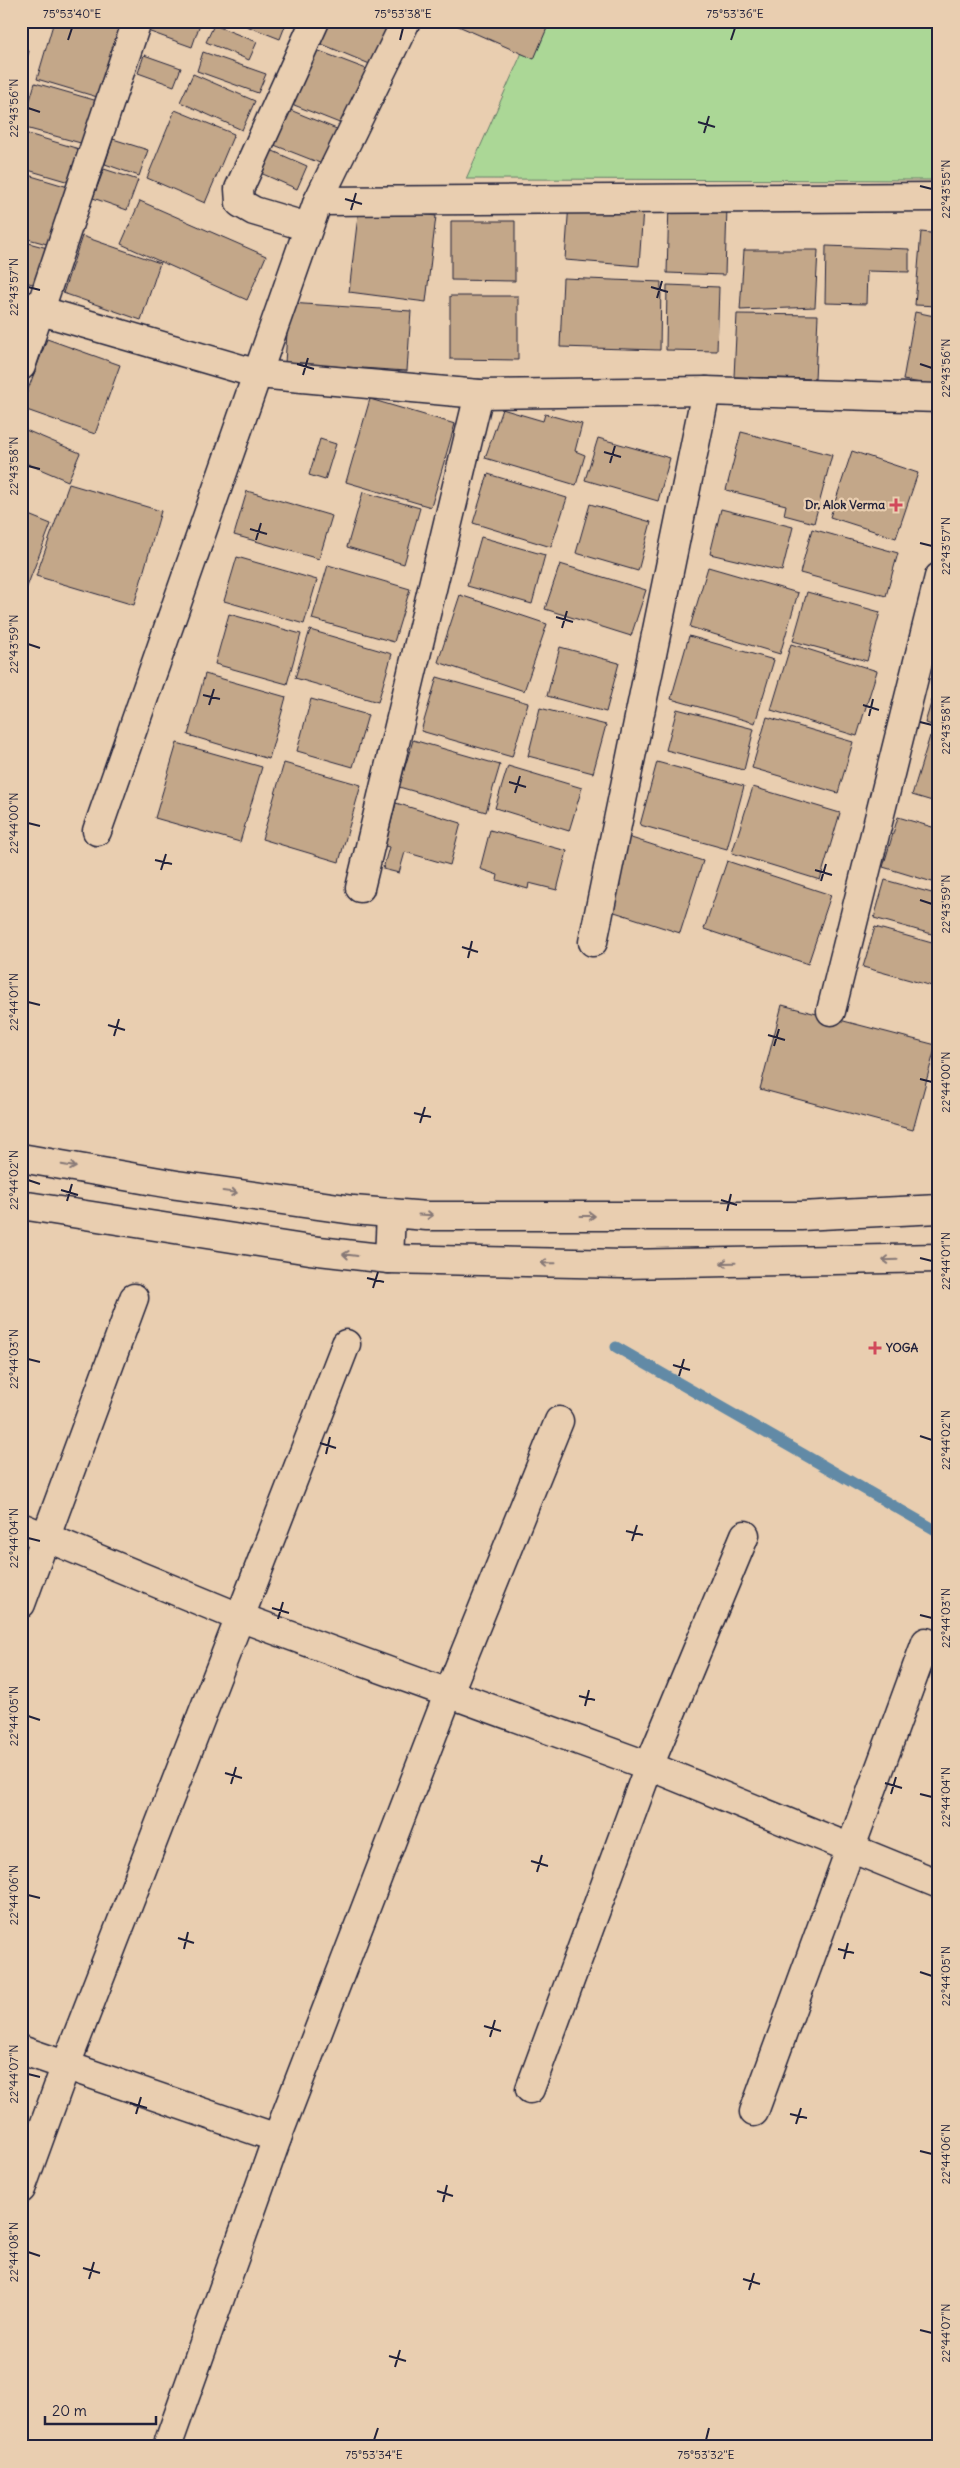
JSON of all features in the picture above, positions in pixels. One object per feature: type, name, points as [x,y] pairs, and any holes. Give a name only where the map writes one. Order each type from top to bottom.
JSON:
[{"type":"street","points":[[21,366],[31,308],[137,21]]},
{"type":"street","points":[[308,227],[254,211],[240,203],[239,189],[315,21]]},
{"type":"street","points":[[97,831],[308,227],[318,201],[406,21]]},
{"type":"street","points":[[318,201],[939,197]]},
{"type":"street","points":[[31,308],[258,374],[479,394],[706,391],[939,398]]},
{"type":"street","points":[[592,942],[706,391]]},
{"type":"street","points":[[360,888],[479,394]]},
{"type":"street","points":[[832,1012],[939,577]]},
{"type":"street","points":[[21,1158],[177,1185],[353,1210],[436,1216],[801,1216],[939,1209]]},
{"type":"street","points":[[21,1205],[310,1250],[389,1259],[623,1264],[939,1258]]},
{"type":"street","points":[[389,1259],[391,1213]]},
{"type":"street","points":[[21,1604],[48,1537],[134,1298]]},
{"type":"street","points":[[21,2189],[66,2065],[346,1344]]},
{"type":"street","points":[[167,2447],[277,2138],[449,1692],[559,1422]]},
{"type":"street","points":[[21,1527],[240,1618],[449,1692],[649,1766],[851,1850],[939,1884]]},
{"type":"street","points":[[530,2088],[649,1766],[745,1535]]},
{"type":"street","points":[[754,2112],[926,1642]]},
{"type":"street","points":[[21,2050],[277,2138]]},
{"type":"green space","points":[[536,21],[939,22],[939,180],[466,179]]},
{"type":"building","points":[[54,21],[127,21],[104,99],[37,79]]},
{"type":"building","points":[[145,21],[201,21],[192,47],[142,29]]},
{"type":"building","points":[[234,21],[287,21],[280,39]]},
{"type":"building","points":[[320,21],[396,21],[377,67],[312,40]]},
{"type":"building","points":[[447,21],[550,21],[534,59]]},
{"type":"building","points":[[214,25],[257,42],[249,60],[206,42]]},
{"type":"building","points":[[306,46],[369,70],[347,126],[284,101]]},
{"type":"building","points":[[21,49],[29,51],[21,79]]},
{"type":"building","points":[[203,52],[266,74],[258,93],[197,71]]},
{"type":"building","points":[[144,55],[181,68],[174,86],[138,73]]},
{"type":"building","points":[[193,74],[255,101],[242,130],[180,102]]},
{"type":"building","points":[[35,83],[101,102],[88,145],[22,127]]},
{"type":"building","points":[[278,105],[344,132],[330,167],[264,141]]},
{"type":"building","points":[[175,110],[234,134],[205,203],[147,178]]},
{"type":"building","points":[[21,132],[86,151],[76,184],[21,168]]},
{"type":"building","points":[[113,139],[148,150],[139,176],[105,164]]},
{"type":"building","points":[[266,148],[307,166],[297,189],[256,171]]},
{"type":"building","points":[[104,169],[138,180],[127,210],[93,198]]},
{"type":"building","points":[[21,173],[75,189],[58,247],[21,237]]},
{"type":"building","points":[[140,201],[266,256],[247,300],[121,244]]},
{"type":"building","points":[[569,203],[643,209],[639,266],[565,260]]},
{"type":"building","points":[[669,204],[727,206],[725,275],[667,273]]},
{"type":"building","points":[[359,207],[436,216],[426,302],[349,292]]},
{"type":"building","points":[[451,221],[515,221],[515,281],[451,280]]},
{"type":"building","points":[[921,232],[939,234],[939,306],[915,305]]},
{"type":"building","points":[[82,236],[160,263],[141,320],[63,293]]},
{"type":"building","points":[[21,241],[55,250],[44,287],[21,281]]},
{"type":"building","points":[[826,246],[909,249],[909,272],[867,271],[866,304],[825,303]]},
{"type":"building","points":[[744,250],[818,250],[815,307],[740,310]]},
{"type":"building","points":[[563,278],[661,282],[660,350],[560,347]]},
{"type":"building","points":[[667,285],[719,287],[717,351],[666,350]]},
{"type":"building","points":[[450,296],[518,296],[518,360],[450,359]]},
{"type":"building","points":[[289,303],[411,311],[407,371],[285,363]]},
{"type":"building","points":[[915,312],[939,317],[939,386],[903,380]]},
{"type":"building","points":[[737,314],[818,315],[815,379],[734,377]]},
{"type":"building","points":[[47,339],[120,365],[95,434],[21,408]]},
{"type":"building","points":[[370,399],[455,424],[431,507],[346,482]]},
{"type":"building","points":[[502,409],[543,421],[545,414],[582,424],[575,451],[585,455],[576,485],[485,458]]},
{"type":"building","points":[[21,428],[80,453],[68,481],[21,461]]},
{"type":"building","points":[[741,432],[832,455],[814,523],[784,515],[786,505],[726,490]]},
{"type":"building","points":[[598,438],[670,458],[658,501],[585,480]]},
{"type":"building","points":[[320,439],[336,444],[325,480],[309,475]]},
{"type":"building","points":[[852,451],[918,473],[896,538],[830,517]]},
{"type":"building","points":[[488,474],[567,498],[551,547],[473,523]]},
{"type":"building","points":[[69,484],[161,511],[134,605],[36,576]]},
{"type":"building","points":[[247,491],[332,516],[319,559],[234,535]]},
{"type":"building","points":[[363,492],[420,508],[404,564],[347,547]]},
{"type":"building","points":[[590,504],[651,522],[638,571],[576,553]]},
{"type":"building","points":[[721,509],[793,527],[782,571],[710,554]]},
{"type":"building","points":[[21,512],[51,524],[25,592],[21,590]]},
{"type":"building","points":[[812,529],[898,553],[886,596],[800,573]]},
{"type":"building","points":[[481,537],[545,555],[532,604],[467,586]]},
{"type":"building","points":[[237,557],[317,580],[304,624],[224,601]]},
{"type":"building","points":[[560,564],[646,590],[631,636],[545,609]]},
{"type":"building","points":[[328,565],[410,589],[394,642],[312,619]]},
{"type":"building","points":[[708,567],[798,593],[780,654],[690,627]]},
{"type":"building","points":[[807,592],[880,612],[867,661],[793,641]]},
{"type":"building","points":[[460,595],[547,624],[524,691],[438,662]]},
{"type":"building","points":[[229,614],[301,634],[287,684],[215,664]]},
{"type":"building","points":[[310,630],[392,654],[378,702],[295,678]]},
{"type":"building","points":[[689,636],[774,660],[755,723],[671,699]]},
{"type":"building","points":[[791,644],[877,671],[857,736],[771,710]]},
{"type":"building","points":[[560,647],[619,663],[606,712],[547,696]]},
{"type":"building","points":[[205,674],[286,697],[269,759],[188,735]]},
{"type":"building","points":[[437,677],[528,703],[512,757],[421,731]]},
{"type":"building","points":[[939,677],[939,727],[925,723]]},
{"type":"building","points":[[311,699],[368,715],[353,767],[297,751]]},
{"type":"building","points":[[540,708],[606,725],[593,773],[528,756]]},
{"type":"building","points":[[677,709],[754,729],[744,770],[666,750]]},
{"type":"building","points":[[767,717],[853,742],[838,793],[752,768]]},
{"type":"building","points":[[930,736],[939,739],[939,803],[912,795]]},
{"type":"building","points":[[413,740],[500,765],[486,812],[399,787]]},
{"type":"building","points":[[177,743],[262,767],[240,842],[155,818]]},
{"type":"building","points":[[657,762],[744,786],[727,849],[640,825]]},
{"type":"building","points":[[284,763],[361,785],[339,862],[262,839]]},
{"type":"building","points":[[508,766],[582,788],[569,831],[495,808]]},
{"type":"building","points":[[753,787],[840,813],[820,880],[732,853]]},
{"type":"building","points":[[396,803],[461,823],[450,865],[405,852],[399,873],[383,869],[389,847],[385,846]]},
{"type":"building","points":[[898,817],[939,829],[939,884],[883,867]]},
{"type":"building","points":[[490,830],[567,851],[557,890],[529,883],[528,889],[497,880],[498,875],[480,869]]},
{"type":"building","points":[[625,836],[703,861],[680,933],[602,908]]},
{"type":"building","points":[[727,861],[831,895],[808,964],[704,929]]},
{"type":"building","points":[[885,880],[939,895],[939,936],[874,918]]},
{"type":"building","points":[[875,927],[939,945],[939,988],[863,967]]},
{"type":"building","points":[[782,1005],[936,1045],[913,1130],[760,1089]]},
{"type":"waterway","points":[[616,1347],[939,1532]]},
{"type":"place","name":"Dr. Alok Verma","points":[[896,505]]},
{"type":"place","name":"YOGA","points":[[875,1348]]}]
